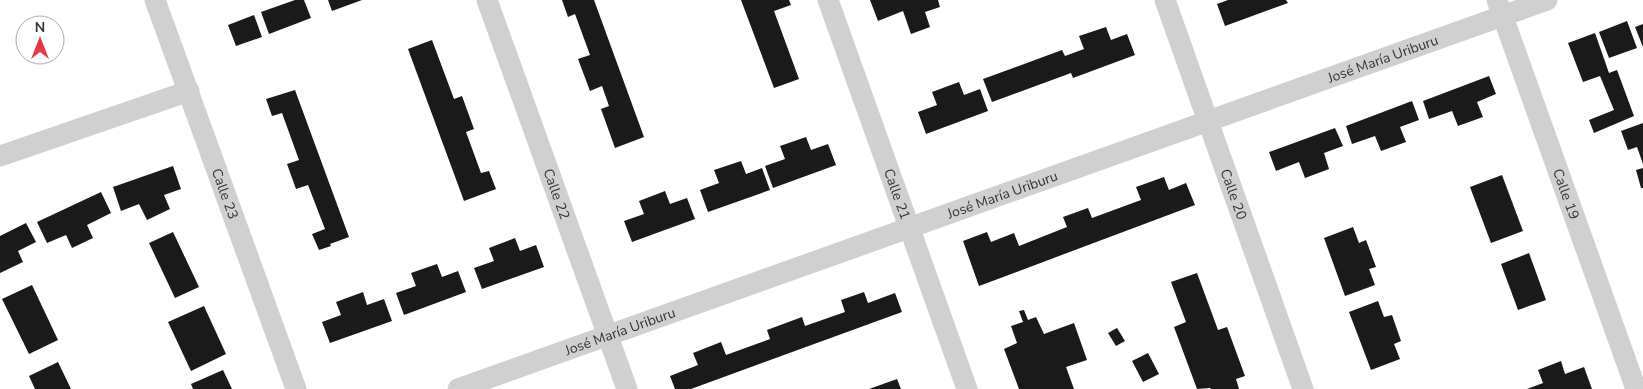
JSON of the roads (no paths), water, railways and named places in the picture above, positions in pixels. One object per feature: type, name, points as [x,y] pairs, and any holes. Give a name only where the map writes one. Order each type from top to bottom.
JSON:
[{"type":"street","name":"Calle 23","points":[[155,0],[296,389]]},
{"type":"street","name":"Calle 22","points":[[487,0],[627,389]]},
{"type":"street","name":"Calle 21","points":[[828,0],[967,389]]},
{"type":"street","name":"Calle 20","points":[[1165,0],[1303,389]]},
{"type":"street","name":"José María Uriburu","points":[[458,389],[1208,121],[1500,8],[1546,0]]},
{"type":"street","name":"Calle 19","points":[[1500,8],[1636,389]]},
{"type":"street","points":[[0,156],[188,92]]}]
